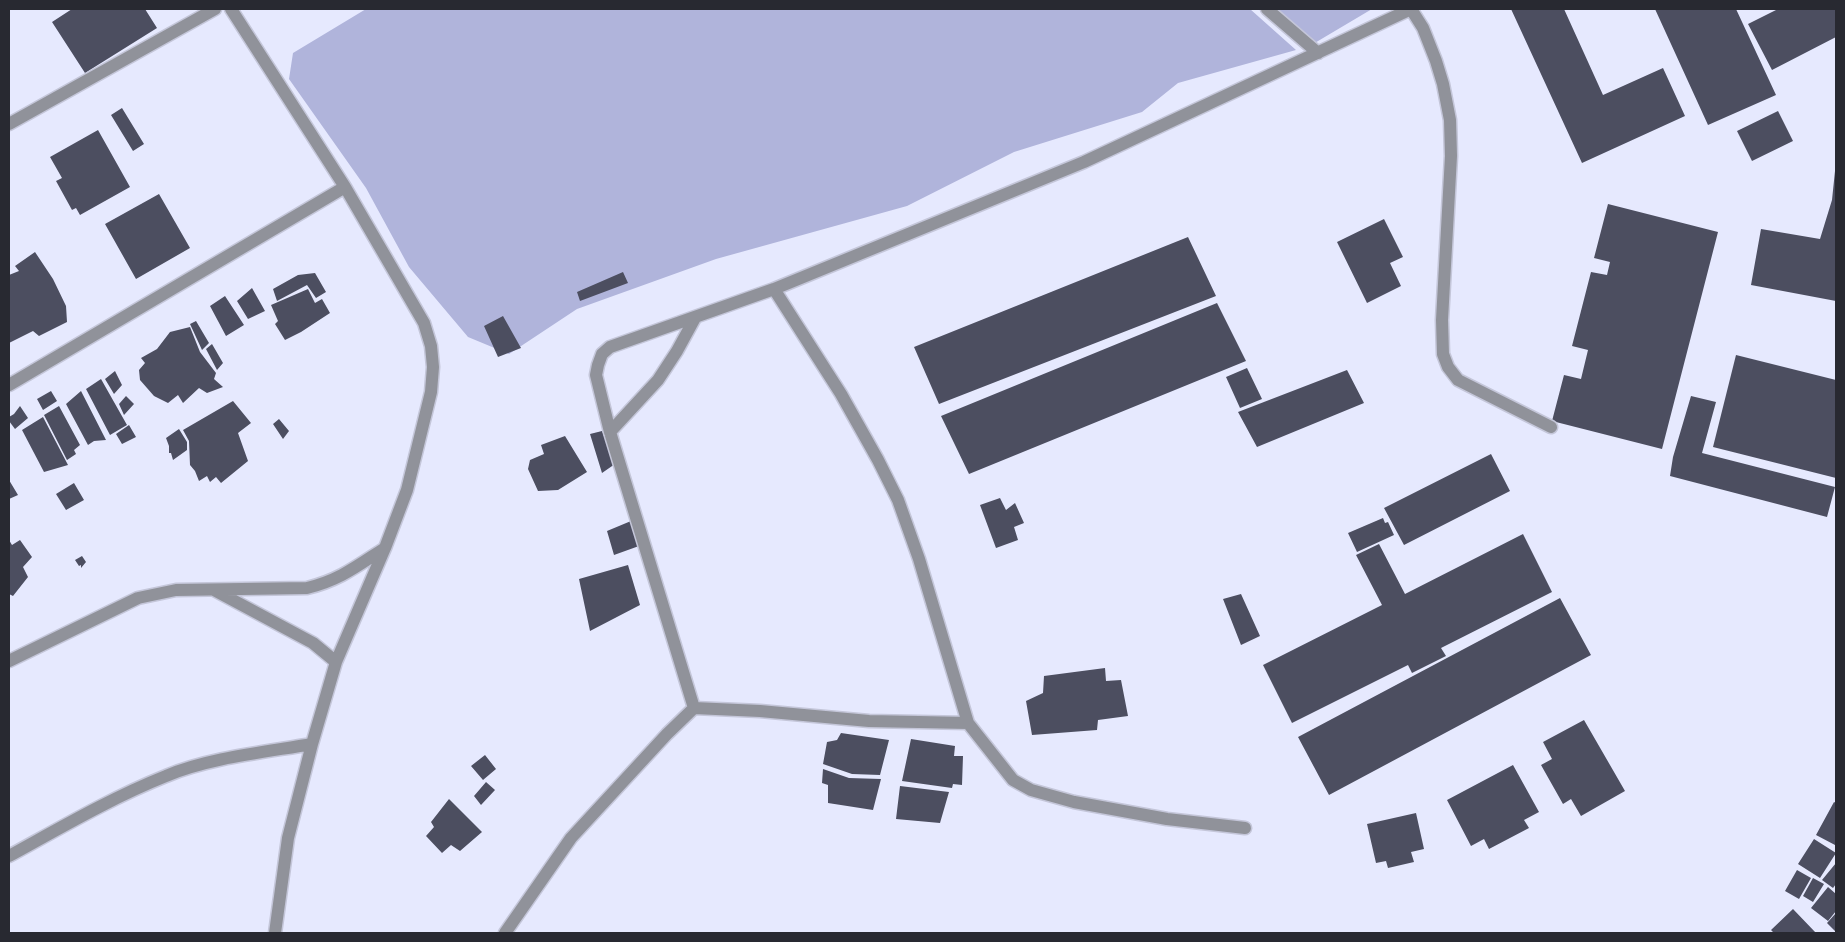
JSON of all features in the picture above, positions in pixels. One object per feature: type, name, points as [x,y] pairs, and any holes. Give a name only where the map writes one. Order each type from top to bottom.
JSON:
[{"type":"street","points":[[9,124],[215,9]]},
{"type":"street","points":[[231,9],[345,187],[424,323],[433,367],[430,392],[407,490],[385,548],[336,662],[312,744],[288,838],[275,933]]},
{"type":"street","points":[[1267,9],[1318,53]]},
{"type":"street","points":[[694,708],[610,432],[596,375],[602,354],[610,347],[774,289],[1084,162],[1411,9],[1422,28],[1436,61],[1443,84],[1450,120],[1451,156],[1442,320],[1443,354],[1448,367],[1458,380],[1551,427]]},
{"type":"street","points":[[9,386],[345,187]]},
{"type":"street","points":[[774,289],[841,394],[898,500],[919,559],[968,723],[1013,780],[1031,790],[1074,802],[1167,819],[1245,828]]},
{"type":"street","points":[[610,432],[658,380],[695,318]]},
{"type":"street","points":[[9,660],[138,598],[176,590],[307,588],[326,583],[341,576],[385,548]]},
{"type":"street","points":[[214,590],[312,643],[336,662]]},
{"type":"street","points":[[505,933],[571,838],[667,734],[694,708],[752,710],[869,721],[968,723]]},
{"type":"street","points":[[9,856],[86,814],[167,775],[215,762],[312,744]]},
{"type":"shaded area","points":[[366,9],[1250,9],[1296,50],[1178,83],[1142,112],[1014,152],[907,206],[716,259],[577,309],[509,354],[468,337],[409,267],[366,188],[289,79],[293,53]]},
{"type":"shaded area","points":[[1274,9],[1372,9],[1313,44]]},
{"type":"building","points":[[72,9],[145,9],[157,28],[85,73],[52,22]]},
{"type":"building","points":[[1511,9],[1564,9],[1603,95],[1663,68],[1685,116],[1582,163]]},
{"type":"building","points":[[1655,9],[1736,9],[1776,95],[1708,125]]},
{"type":"building","points":[[1778,9],[1836,9],[1836,37],[1772,70],[1748,24]]},
{"type":"building","points":[[122,108],[144,144],[133,151],[111,115]]},
{"type":"building","points":[[1778,111],[1793,141],[1752,161],[1737,131]]},
{"type":"building","points":[[98,130],[130,187],[80,215],[76,208],[72,210],[56,181],[62,178],[50,157]]},
{"type":"building","points":[[1835,171],[1836,301],[1751,285],[1761,229],[1820,239],[1832,200]]},
{"type":"building","points":[[159,194],[190,248],[136,279],[105,224]]},
{"type":"building","points":[[1608,204],[1718,232],[1662,449],[1552,421],[1564,375],[1581,379],[1588,350],[1572,346],[1591,272],[1607,275],[1610,262],[1594,258]]},
{"type":"building","points":[[1384,219],[1403,257],[1390,263],[1401,286],[1367,303],[1337,242]]},
{"type":"building","points":[[1188,237],[1216,296],[939,404],[914,347]]},
{"type":"building","points":[[35,252],[53,279],[66,306],[67,322],[39,336],[33,331],[9,343],[9,275],[19,271],[15,266]]},
{"type":"building","points":[[623,272],[628,283],[580,301],[577,292]]},
{"type":"building","points":[[315,273],[326,292],[316,298],[307,285],[277,301],[273,289],[298,275]]},
{"type":"building","points":[[252,288],[265,311],[248,319],[237,301]]},
{"type":"building","points":[[308,289],[315,303],[322,299],[330,313],[285,340],[275,324],[278,321],[271,305]]},
{"type":"building","points":[[225,296],[244,325],[226,336],[210,306]]},
{"type":"building","points":[[1217,303],[1246,361],[969,474],[941,416]]},
{"type":"building","points":[[503,316],[521,348],[498,357],[484,326]]},
{"type":"building","points":[[196,321],[209,343],[202,350],[190,324]]},
{"type":"building","points":[[190,327],[200,352],[216,373],[214,379],[223,387],[207,393],[199,388],[183,403],[178,395],[168,403],[154,396],[140,380],[139,370],[145,363],[141,358],[157,349],[170,332]]},
{"type":"building","points":[[212,344],[223,363],[217,370],[206,349]]},
{"type":"building","points":[[1736,355],[1836,380],[1836,478],[1713,447]]},
{"type":"building","points":[[1247,368],[1262,399],[1240,408],[1226,377]]},
{"type":"building","points":[[1347,370],[1364,403],[1257,447],[1238,412]]},
{"type":"building","points":[[115,371],[122,385],[114,394],[105,379]]},
{"type":"building","points":[[101,379],[127,425],[110,435],[86,389]]},
{"type":"building","points":[[51,391],[57,401],[43,410],[37,399]]},
{"type":"building","points":[[81,391],[106,440],[94,441],[88,445],[66,404]]},
{"type":"building","points":[[126,396],[134,404],[124,415],[119,404]]},
{"type":"building","points":[[1691,396],[1716,402],[1702,453],[1835,487],[1827,517],[1670,476],[1673,457]]},
{"type":"building","points":[[233,401],[251,423],[238,433],[248,461],[221,483],[216,477],[210,482],[207,476],[199,481],[190,465],[189,441],[183,430]]},
{"type":"building","points":[[20,406],[28,418],[15,429],[9,421],[9,417]]},
{"type":"building","points":[[59,406],[80,445],[74,450],[76,454],[67,460],[44,415]]},
{"type":"building","points":[[43,417],[68,465],[44,472],[22,430]]},
{"type":"building","points":[[279,419],[289,431],[283,439],[273,424]]},
{"type":"building","points":[[129,425],[136,437],[122,444],[116,434]]},
{"type":"building","points":[[179,429],[187,442],[187,450],[173,460],[171,453],[169,453],[166,438]]},
{"type":"building","points":[[602,431],[615,464],[602,473],[590,434]]},
{"type":"building","points":[[565,436],[587,472],[558,490],[538,491],[528,469],[530,460],[544,454],[541,445]]},
{"type":"building","points":[[1491,454],[1510,491],[1404,545],[1384,508]]},
{"type":"building","points":[[9,480],[18,495],[9,499]]},
{"type":"building","points":[[74,483],[84,500],[66,510],[56,494]]},
{"type":"building","points":[[1000,498],[1006,510],[1015,503],[1024,523],[1014,527],[1018,540],[996,548],[980,505]]},
{"type":"building","points":[[1383,518],[1385,523],[1388,522],[1394,535],[1357,552],[1348,533]]},
{"type":"building","points":[[631,521],[639,546],[614,555],[607,531]]},
{"type":"building","points":[[1523,534],[1552,592],[1441,648],[1446,656],[1412,673],[1408,665],[1292,723],[1263,665],[1382,605],[1356,555],[1379,544],[1405,594]]},
{"type":"building","points":[[9,540],[12,545],[20,540],[32,557],[23,567],[28,577],[13,596],[9,594]]},
{"type":"building","points":[[82,556],[86,562],[81,568],[81,565],[79,566],[75,560]]},
{"type":"building","points":[[628,565],[640,605],[590,631],[579,579]]},
{"type":"building","points":[[1241,594],[1260,636],[1241,645],[1223,599]]},
{"type":"building","points":[[1560,598],[1591,655],[1329,795],[1298,737]]},
{"type":"building","points":[[1105,668],[1106,681],[1121,680],[1128,716],[1098,720],[1097,730],[1032,735],[1026,701],[1043,693],[1044,676]]},
{"type":"building","points":[[1584,720],[1625,791],[1581,816],[1571,799],[1563,804],[1541,765],[1552,759],[1543,742]]},
{"type":"building","points":[[841,733],[889,740],[880,775],[852,774],[823,764],[827,742],[837,740]]},
{"type":"building","points":[[911,739],[955,746],[954,756],[963,756],[962,785],[953,784],[952,788],[902,781]]},
{"type":"building","points":[[485,755],[496,769],[483,780],[471,766]]},
{"type":"building","points":[[1513,765],[1539,812],[1524,820],[1529,828],[1489,849],[1484,839],[1471,846],[1447,800]]},
{"type":"building","points":[[823,769],[849,778],[881,779],[873,810],[828,803],[828,785],[822,783]]},
{"type":"building","points":[[486,782],[495,790],[481,805],[474,796]]},
{"type":"building","points":[[900,786],[949,792],[940,823],[896,819]]},
{"type":"building","points":[[449,799],[482,832],[460,851],[451,845],[442,853],[426,836],[434,827],[431,822]]},
{"type":"building","points":[[1834,802],[1836,803],[1835,845],[1816,835]]},
{"type":"building","points":[[1416,813],[1424,849],[1411,852],[1414,862],[1388,868],[1386,861],[1376,863],[1367,824]]},
{"type":"building","points":[[1814,839],[1836,853],[1820,878],[1798,864]]},
{"type":"building","points":[[1836,863],[1836,884],[1833,888],[1822,880]]},
{"type":"building","points":[[1797,870],[1811,878],[1799,899],[1785,891]]},
{"type":"building","points":[[1813,878],[1824,884],[1813,902],[1803,896]]},
{"type":"building","points":[[1828,887],[1836,894],[1836,911],[1828,921],[1811,908]]},
{"type":"building","points":[[1793,909],[1816,933],[1774,933],[1771,930]]},
{"type":"building","points":[[1836,913],[1836,932],[1827,923]]}]
